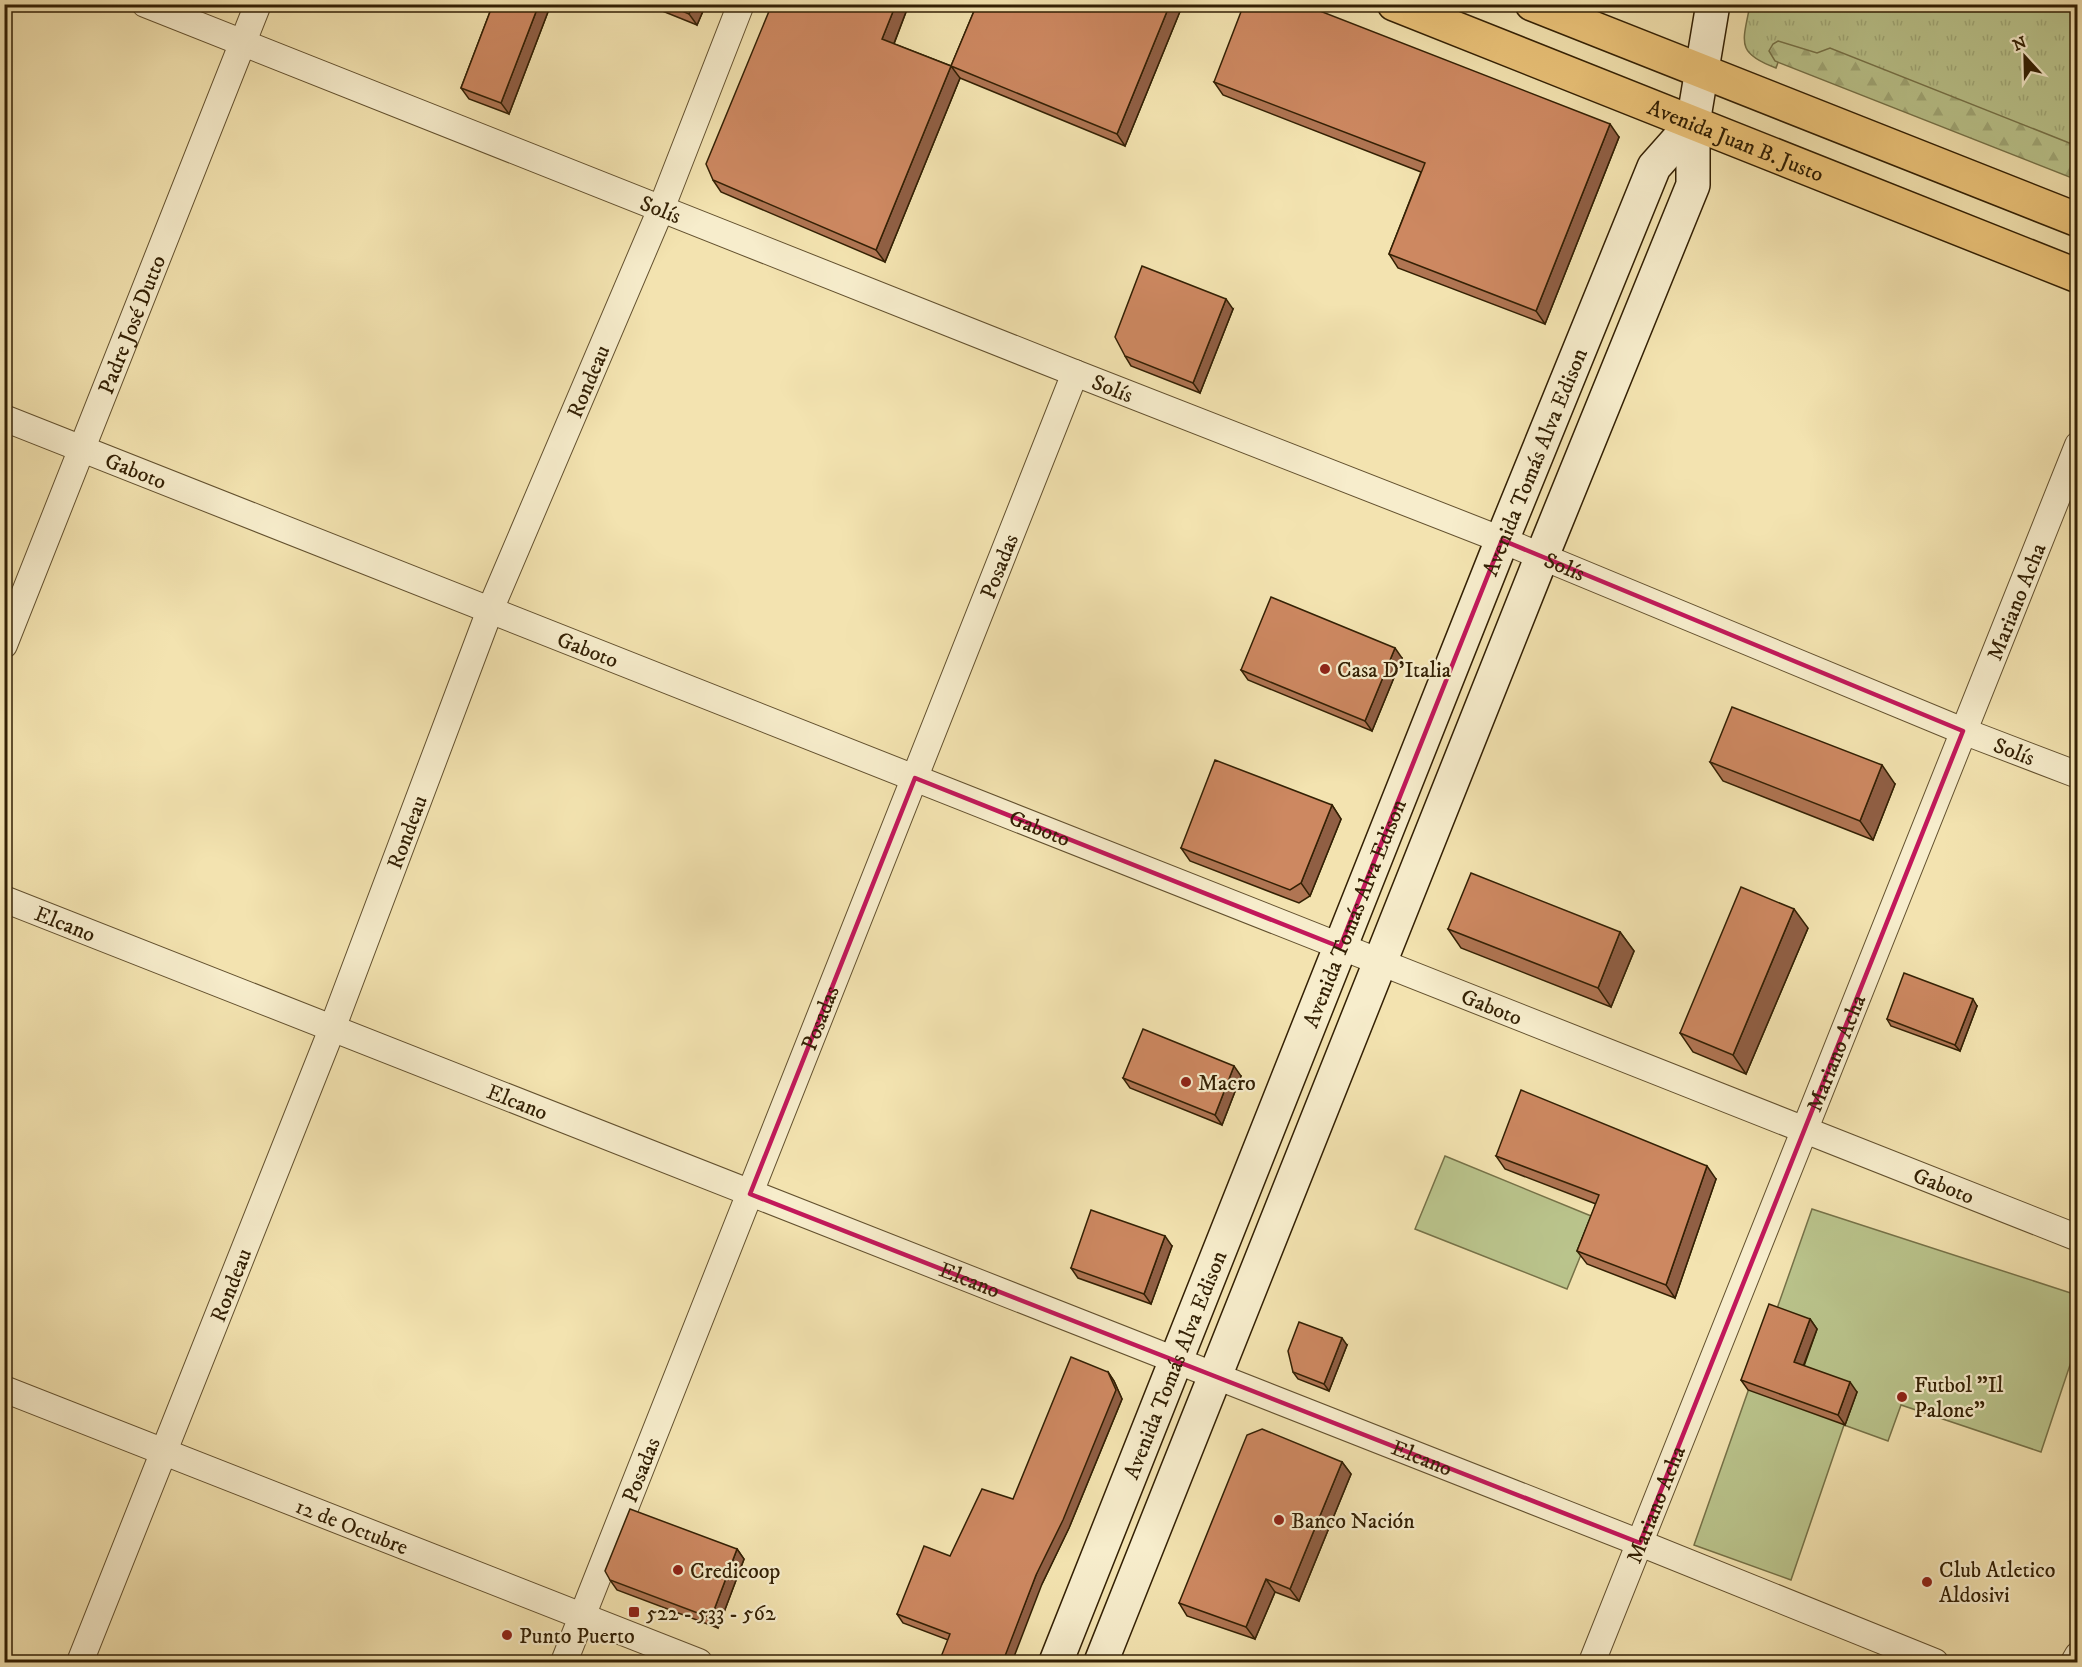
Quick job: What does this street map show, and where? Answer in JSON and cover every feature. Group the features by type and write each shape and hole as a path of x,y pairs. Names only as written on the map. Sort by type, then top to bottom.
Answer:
{"main road":[{"name":"Avenida Juan B. Justo","path":"1394,4 2078,276"},
{"path":"1532,4 2078,220"},
{"path":"1693,123 1713,4"},
{"name":"Avenida Tomás Alva Edison","path":"1056,1662 1502,540 1654,167 1693,123"},
{"name":"Avenida Tomás Alva Edison","path":"1101,1662 1542,556 1693,185 1693,123"}],"street":[{"name":"Solís","path":"145,4 1502,540 1964,731 2078,775"},
{"name":"Padre José Dutto","path":"4,645 258,4"},
{"name":"Rondeau","path":"80,1662 162,1451 332,1029 490,610 661,209 741,4"},
{"name":"Posadas","path":"564,1662 1075,373"},
{"name":"Gaboto","path":"4,418 2078,1238"},
{"name":"Mariano Acha","path":"1592,1662 2078,445"},
{"name":"Elcano","path":"4,900 1640,1543 1935,1662"},
{"name":"12 de Octubre","path":"4,1389 699,1662"},
{"path":"2074,1662 2078,1655"}],"highlighted area":[{"path":"1502,540 1963,731 1640,1543 750,1194 915,778 1340,947"}],"green space":[{"path":"1750,5 2077,5 2077,174 1780,57 1776,68 1763,63 1748,51 1745,45 1745,28"},
{"path":"1778,41 1817,53 1830,48 2077,146 2077,180 1775,61 1769,51"},
{"path":"1445,1156 1596,1218 1567,1289 1415,1229"},
{"name":"Futbol \"Il Palone\"","path":"1812,1209 2077,1295 2077,1344 2041,1452 1901,1405 1888,1441 1844,1425 1791,1580 1694,1545"}],"building":[{"path":"493,4 539,4 501,103 461,88"},
{"path":"666,4 693,4 689,14"},
{"path":"772,4 896,4 882,39 951,66 876,250 713,180 706,164"},
{"path":"977,4 1170,4 1117,134 951,66"},
{"path":"1244,4 1302,4 1610,124 1536,311 1389,254 1425,163 1214,82"},
{"path":"1142,266 1226,299 1193,383 1125,356 1115,337"},
{"name":"Casa D'Italia","path":"1271,597 1395,648 1365,721 1241,670"},
{"path":"1732,707 1882,765 1860,821 1710,762"},
{"path":"1215,760 1332,805 1301,883 1290,890 1181,848"},
{"path":"1471,873 1620,932 1598,988 1448,929"},
{"path":"1741,887 1794,909 1733,1055 1680,1033"},
{"path":"1904,973 1973,999 1955,1045 1887,1019"},
{"name":"Macro","path":"1143,1029 1234,1066 1215,1115 1123,1078"},
{"path":"1521,1090 1707,1166 1666,1285 1577,1251 1599,1195 1496,1156"},
{"path":"1091,1210 1165,1236 1144,1294 1071,1268"},
{"path":"1769,1304 1810,1319 1794,1362 1850,1382 1838,1415 1741,1380"},
{"path":"1299,1322 1342,1338 1324,1384 1293,1372 1288,1351"},
{"path":"1071,1357 1108,1372 1116,1390 1063,1520 1036,1575 1005,1656 1002,1662 939,1662 950,1634 897,1614 924,1546 950,1556 982,1489 1013,1499"},
{"name":"Banco Nación","path":"1262,1429 1342,1462 1290,1589 1266,1579 1246,1627 1179,1603 1247,1435"},
{"name":"Credicoop","path":"630,1509 737,1549 711,1618 610,1580 605,1571"}],"place":[{"name":"Casa D'Italia","path":"1325,669"},
{"name":"Macro","path":"1186,1082"},
{"name":"Futbol \"Il Palone\"","path":"1902,1397"},
{"name":"Banco Nación","path":"1279,1520"},
{"name":"Credicoop","path":"678,1570"},
{"name":"Club Atletico Aldosivi","path":"1927,1582"},
{"name":"522 - 533 - 562","path":"634,1612"},
{"name":"Punto Puerto","path":"507,1635"}]}
